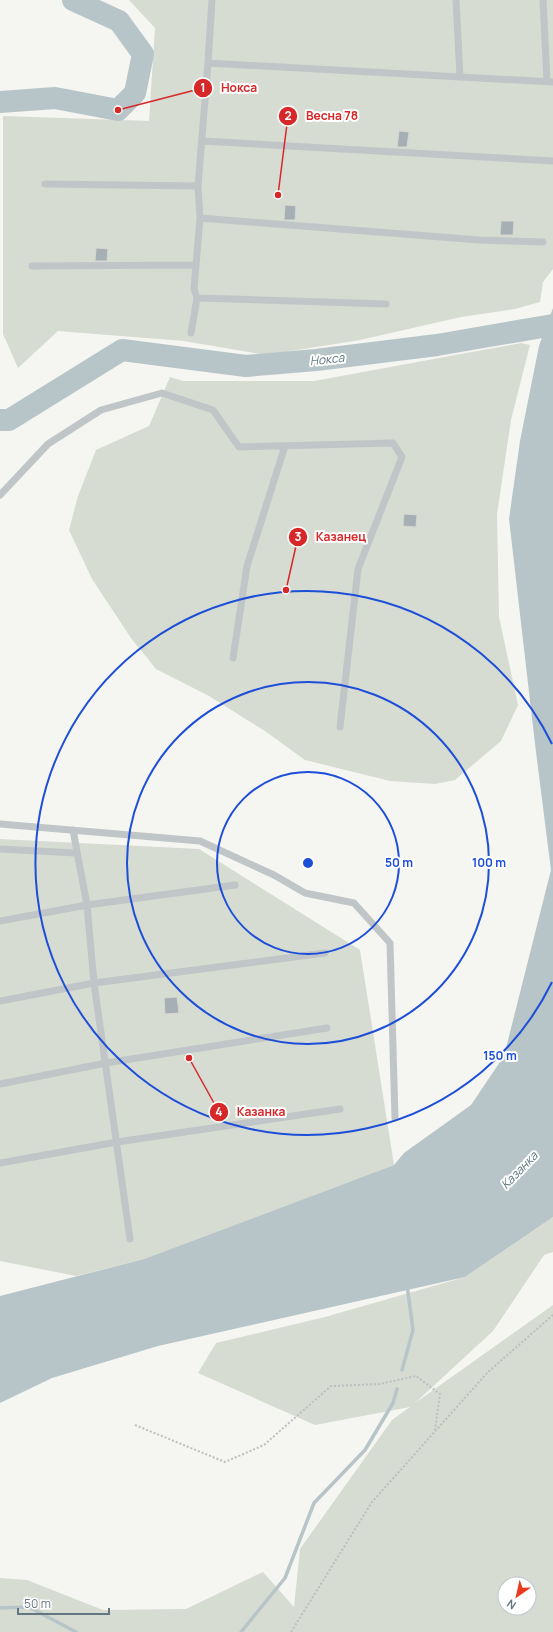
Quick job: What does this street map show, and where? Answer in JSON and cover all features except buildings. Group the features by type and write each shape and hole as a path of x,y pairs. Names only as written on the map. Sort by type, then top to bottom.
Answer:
{"lane":[{"path":"192,333 197,298 194,289 200,218 198,186 212,0"},
{"path":"456,0 460,77"},
{"path":"208,63 550,82 543,0"},
{"path":"202,141 553,161"},
{"path":"45,184 198,186"},
{"path":"200,218 479,240 543,242"},
{"path":"32,266 195,265"},
{"path":"197,298 386,304"},
{"path":"0,495 48,444 101,410 162,393 213,410 239,447 393,443 402,457 358,570 340,727"},
{"path":"233,658 247,566 286,446"},
{"path":"0,824 200,841 274,875 305,893 354,903 390,943 395,1118"},
{"path":"73,830 76,853 87,905 94,983 130,1239"},
{"path":"0,849 76,853"},
{"path":"0,921 87,905 235,885"},
{"path":"0,1001 94,983 325,953"},
{"path":"0,1084 106,1063 327,1028"},
{"path":"0,1163 117,1142 340,1109"}],"path":[{"path":"291,1632 372,1502 488,1372 553,1315"},
{"path":"135,1425 225,1462 264,1445 330,1386 379,1384 416,1376 440,1394 435,1431"}],"shaded area":[{"path":"129,0 553,0 553,269 543,282 540,302 515,309 461,317 360,340 266,355 184,341 58,331 18,368 3,334 3,116 149,121 155,28"},
{"path":"521,343 530,345 511,420 497,514 499,617 518,705 501,741 455,780 435,784 390,781 305,760 265,731 209,696 156,669 131,638 92,579 69,530 78,496 96,450 149,426 170,377 183,381 314,381"},
{"path":"0,839 199,849 360,950 394,1165 144,1259 76,1276 0,1261"},
{"path":"553,1217 553,1252 544,1255 493,1331 415,1403 553,1305 553,1632 0,1632 0,1578 27,1580 103,1610 186,1609 263,1572 294,1607 300,1549 392,1420 410,1407 315,1425 198,1373 216,1343 325,1317 465,1277"}],"water":[{"name":"Казанка","path":"553,308 553,1217 465,1277 158,1346 52,1378 0,1403 0,1296 144,1259 394,1165 404,1153 471,1105 504,1056 551,870 509,519 520,441 539,346"}],"waterway":[{"name":"Нокса","path":"0,102 55,98 118,110 135,93 143,54 119,21 73,0"},
{"name":"Нокса","path":"0,420 9,420 122,350 246,366 316,360 437,345 553,325"},
{"path":"402,1370 413,1330 407,1285"},
{"path":"241,1632 285,1578 314,1503 365,1450 393,1403 397,1389"},
{"path":"0,1608 29,1607 76,1632"}],"place":[{"name":"Нокса","path":"118,110"},
{"name":"Весна 78","path":"278,195"},
{"name":"Казанец","path":"286,590"},
{"name":"Казанка","path":"189,1058"}]}
